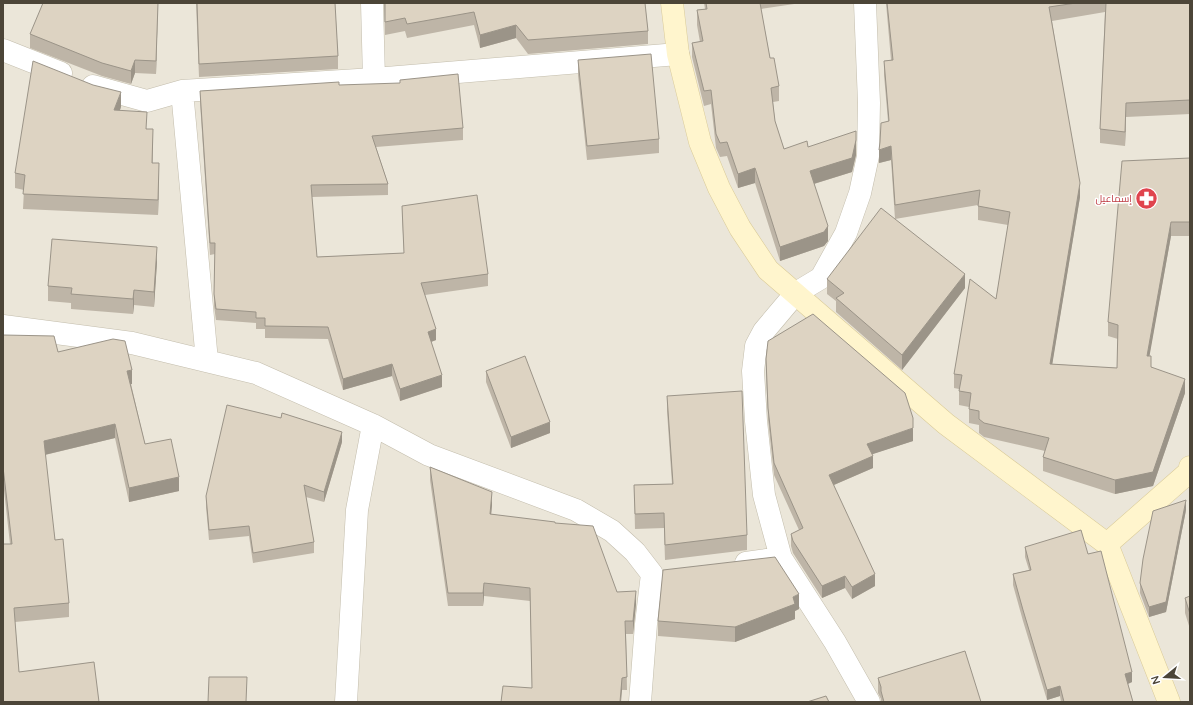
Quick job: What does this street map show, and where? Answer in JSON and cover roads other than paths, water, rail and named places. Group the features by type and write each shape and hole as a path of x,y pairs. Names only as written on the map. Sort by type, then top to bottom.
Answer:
{"street":[{"path":"372,3 374,79"},
{"path":"672,3 678,54 700,142 719,188 740,228 768,270 946,424 1106,544 1169,702"},
{"path":"865,3 869,103 868,156 860,193 846,233 821,278 796,293 764,331 756,346 753,371 756,421 764,495 781,558 835,642 869,702"},
{"path":"3,50 98,88 147,101 182,91 374,79 678,54"},
{"path":"182,91 207,361"},
{"path":"3,326 132,343 256,373 372,425 429,455 576,510 612,531 635,552 652,574 646,624 640,702"},
{"path":"346,702 357,510 372,425"},
{"path":"1106,544 1190,470"},
{"path":"728,565 781,558"},
{"path":"652,574 674,571"}],"place":[{"name":"إسماعيل","path":"1147,198"}]}
